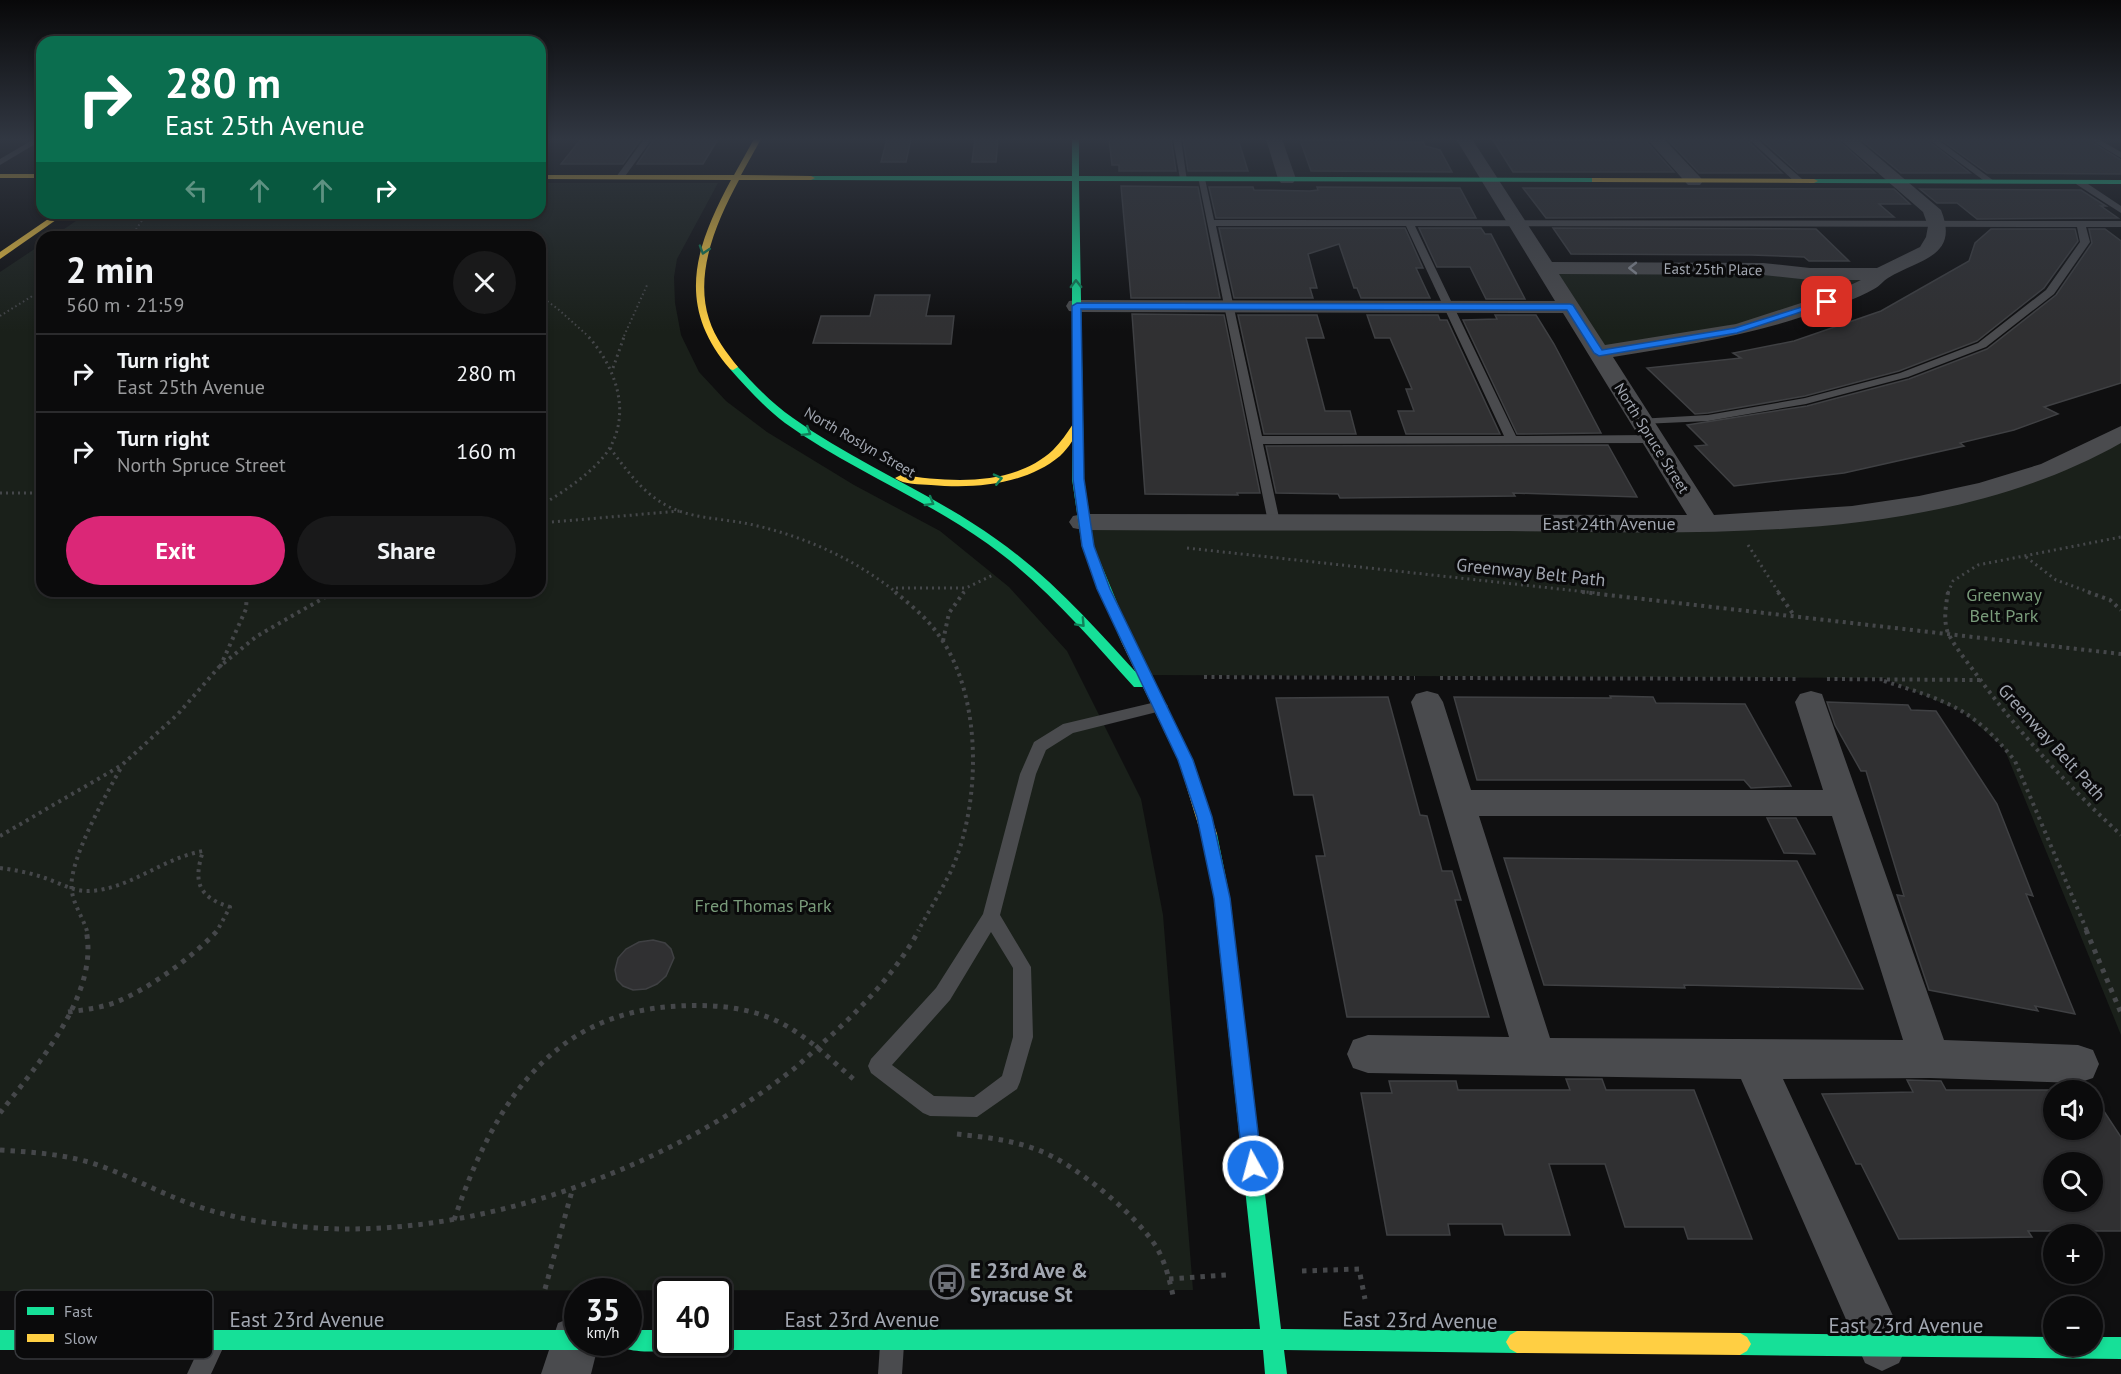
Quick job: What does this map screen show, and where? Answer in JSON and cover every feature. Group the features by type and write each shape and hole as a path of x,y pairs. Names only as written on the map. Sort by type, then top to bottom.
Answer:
{"street":[{"name":"North Roslyn Street","path":"725,203 707,241 699,270 700,305 707,325 729,365 760,397 791,422 958,519 993,542 1062,603 1160,706"},
{"path":"1075,203 1078,479 1083,522 1088,546 1104,589 1160,706 1198,795 1222,898 1276,1374"},
{"name":"North Spruce Street","path":"1505,203 1706,523"},
{"path":"1599,353 1687,340 1771,321 1845,295 1869,284 1880,274 1928,251 1936,237 1936,224 1932,210 1924,203"},
{"path":"0,256 53,219"},
{"name":"East 25th Place","path":"1546,268 1763,269 1810,274 1880,274"},
{"path":"1077,306 1570,307"},
{"path":"878,473 914,481 943,484 975,483 1003,478 1050,458 1064,445 1077,426"},
{"name":"East 24th Avenue","path":"1083,522 1706,523 1824,517 1924,504 1971,494 2050,468 2121,433"},
{"path":"1425,686 1535,1055"},
{"path":"1810,687 1843,803 1930,1059"},
{"path":"1458,802 1843,803"},
{"path":"1368,1054 1753,1060 1930,1059 2078,1064"},
{"path":"1753,1060 1882,1346"},
{"name":"East 23rd Avenue","path":"732,1340 1272,1339 2121,1348"},
{"name":"East 23rd Avenue","path":"215,1340 564,1352"}],"lane":[{"path":"1207,203 1274,522"},
{"path":"1211,223 2121,224"},
{"path":"1409,223 1512,440"},
{"path":"1257,440 1512,440 1647,430 1806,401 1904,375 1982,345 2050,292 2085,242 2081,224"},
{"path":"991,916 1022,967 1023,1037 1010,1082 977,1107 930,1106 878,1066 943,994 991,916 1028,774 1040,746 1068,728 1160,706"},
{"path":"890,1374 893,1339"},
{"path":"213,1344 215,1340"},
{"path":"199,1374 206,1359"}],"path":[{"path":"613,369 624,336 648,283"},
{"path":"0,316 36,294"},
{"path":"546,300 586,332 613,369 621,400 619,423 610,448 589,471 546,502"},
{"path":"610,448 639,485 663,503 681,512"},
{"path":"0,493 36,493"},
{"path":"0,1150 69,1157 103,1167 192,1204 268,1222 368,1229 453,1220 512,1208 572,1190 629,1167 696,1134 757,1096 818,1050 891,973 922,928 941,894 959,851 969,813 974,780 974,749 965,693 943,641 895,588 847,558 801,538 746,523 681,512 615,514 546,522"},
{"path":"2121,537 1978,565 1953,581 1945,606 1948,632 2121,654"},
{"path":"1746,541 1793,615"},
{"name":"Greenway Belt Path","path":"1178,547 1948,632 2010,720 2041,756 2121,835"},
{"path":"2025,556 2056,580 2110,600 2121,610"},
{"path":"895,588 966,588 1001,572"},
{"path":"943,641 949,613 966,588"},
{"path":"219,667 246,609 247,597"},
{"path":"0,836 122,765 178,714 219,667 257,636 323,597"},
{"path":"1204,676 1425,686 1810,687 1881,680 1980,680"},
{"path":"1881,680 1950,702 1966,711 1995,735 2015,761 2121,1013"},
{"path":"0,1113 35,1067 78,993 87,967 89,945 85,924 71,890 76,867 91,828 122,765"},
{"path":"0,867 50,880 71,890 91,891 138,876 175,856 203,851 198,868 198,884 204,895 215,903 230,907 217,932 138,990 117,1002 94,1009 68,1012"},
{"path":"453,1220 478,1156 515,1091 540,1064 594,1027 625,1014 656,1006 715,1004 771,1019 794,1032 866,1088"},
{"path":"947,1134 989,1139 1048,1154 1077,1173 1135,1223 1155,1245 1169,1279"},
{"path":"545,1289 572,1190"}],"green space":[{"name":"Fred Thomas Park","path":"546,203 707,203 677,259 674,277 675,303 681,335 699,372 726,401 767,432 854,485 940,531 1009,587 1067,651 1141,799 1163,915 1193,1290 732,1290 732,1278 654,1278 654,1290 642,1290 642,1278 564,1278 564,1291 0,1291 0,272 36,248 36,597 546,597 546,231 61,231 79,219 546,219"},
{"path":"1546,268 1880,274 1809,309 1599,353"},
{"name":"Greenway Belt Park","path":"2121,431 2121,1035 2004,748 1963,712 1884,678 1145,675 1083,522 1829,517 1994,486"}],"building":[{"path":"1123,203 1201,203 1220,298 1131,298"},
{"path":"1213,203 1468,203 1476,218 1216,218"},
{"path":"1535,203 1910,204 1879,204 1894,217 1546,218"},
{"path":"1957,203 2102,203 2106,206 2101,206 2118,218 1977,219"},
{"path":"1219,228 1405,228 1423,268 1416,268 1430,298 1361,298 1357,288 1354,288 1339,244 1308,254 1317,288 1310,288 1313,298 1234,298"},
{"path":"1419,228 1481,228 1485,234 1491,234 1525,299 1486,299 1470,267 1437,267"},
{"path":"1553,228 1816,229 1849,261 1809,261 1804,257 1751,255 1571,254"},
{"path":"1991,229 2075,229 2078,241 2044,288 1977,341 1899,371 1805,396 1708,413 1695,414 1647,368 1741,358 1733,353 1794,341 1881,311 1969,261 1975,243"},
{"path":"2089,229 2105,229 2121,241 2121,383 2044,407 2058,414 2014,430 1960,443 1964,446 1844,473 1734,486 1695,446 1707,445 1687,425 1807,406 1909,379 1987,349 2056,295 2092,243"},
{"path":"875,295 930,295 926,316 954,316 951,344 813,343 821,316 870,316"},
{"path":"1132,314 1224,315 1260,493 1237,493 1238,495 1145,494"},
{"path":"1238,315 1317,315 1324,338 1306,338 1325,411 1350,411 1356,434 1264,434"},
{"path":"1367,315 1438,315 1440,320 1447,320 1500,434 1406,434 1398,411 1414,411 1406,389 1412,389 1390,338 1375,338"},
{"path":"1495,315 1536,315 1601,433 1517,434 1463,320 1497,319"},
{"path":"1608,445 1637,497 1513,493 1515,496 1340,498 1338,494 1276,493 1266,446"},
{"path":"1610,696 1653,697 1656,703 1745,704 1791,786 1751,788 1744,780 1477,780 1454,697 1611,698"},
{"path":"1388,697 1420,815 1427,816 1442,871 1452,871 1461,900 1455,900 1489,1017 1347,1017 1316,856 1325,856 1313,795 1294,795 1276,698"},
{"path":"1827,702 1908,705 1911,710 1936,711 1997,804 2033,896 2026,894 2075,1014 2035,1006 2038,1011 1929,990 1897,895 1904,896 1866,771 1861,771 1835,725"},
{"path":"1767,818 1796,818 1815,854 1784,853"},
{"path":"1504,858 1797,861 1863,989 1544,985"},
{"path":"653,940 665,943 671,949 674,958 666,976 657,984 646,989 633,990 623,986 617,980 615,970 618,958 626,949 639,942"},
{"path":"1566,1079 1602,1079 1606,1090 1694,1090 1752,1239 1688,1239 1684,1227 1625,1227 1605,1164 1549,1164 1570,1235 1505,1235 1502,1224 1448,1224 1450,1235 1387,1235 1361,1093 1392,1093 1389,1081 1456,1081 1458,1090 1570,1090"},
{"path":"1907,1080 1941,1081 1946,1090 2043,1090 2043,1140 2103,1140 2103,1110 2121,1137 2121,1231 2103,1231 2103,1224 2043,1224 2043,1231 2028,1231 2032,1237 1899,1239 1861,1164 1856,1164 1822,1094 1913,1092"}],"traffic: fast":[{"path":"1076,203 1078,479 1088,547 1127,641"},
{"path":"733,367 758,395 820,442 961,521 1013,557 1069,609 1139,684"},
{"path":"1209,834 1222,898 1276,1374"},
{"path":"732,1340 1272,1339 1517,1342"},
{"path":"0,1340 15,1340"},
{"path":"213,1340 564,1340"},
{"path":"642,1340 654,1340"},
{"path":"1740,1344 2121,1348"}],"traffic: slow":[{"path":"724,203 708,239 702,266 700,292 704,319 716,345 733,367"},
{"path":"36,231 53,219"},
{"path":"0,256 36,231"},
{"path":"901,478 960,483 1000,479 1019,474 1054,455 1077,426"},
{"path":"1127,641 1186,762 1209,834"},
{"path":"1517,1342 1740,1344"}],"place":[{"name":"E 23rd Ave & Syracuse St","path":"947,1282"}],"route":[{"path":"1253,1166 1222,898 1210,839 1198,795 1185,760 1104,589 1088,546 1083,522 1078,479 1077,306 1570,307 1599,353 1737,330 1827,302"}]}
